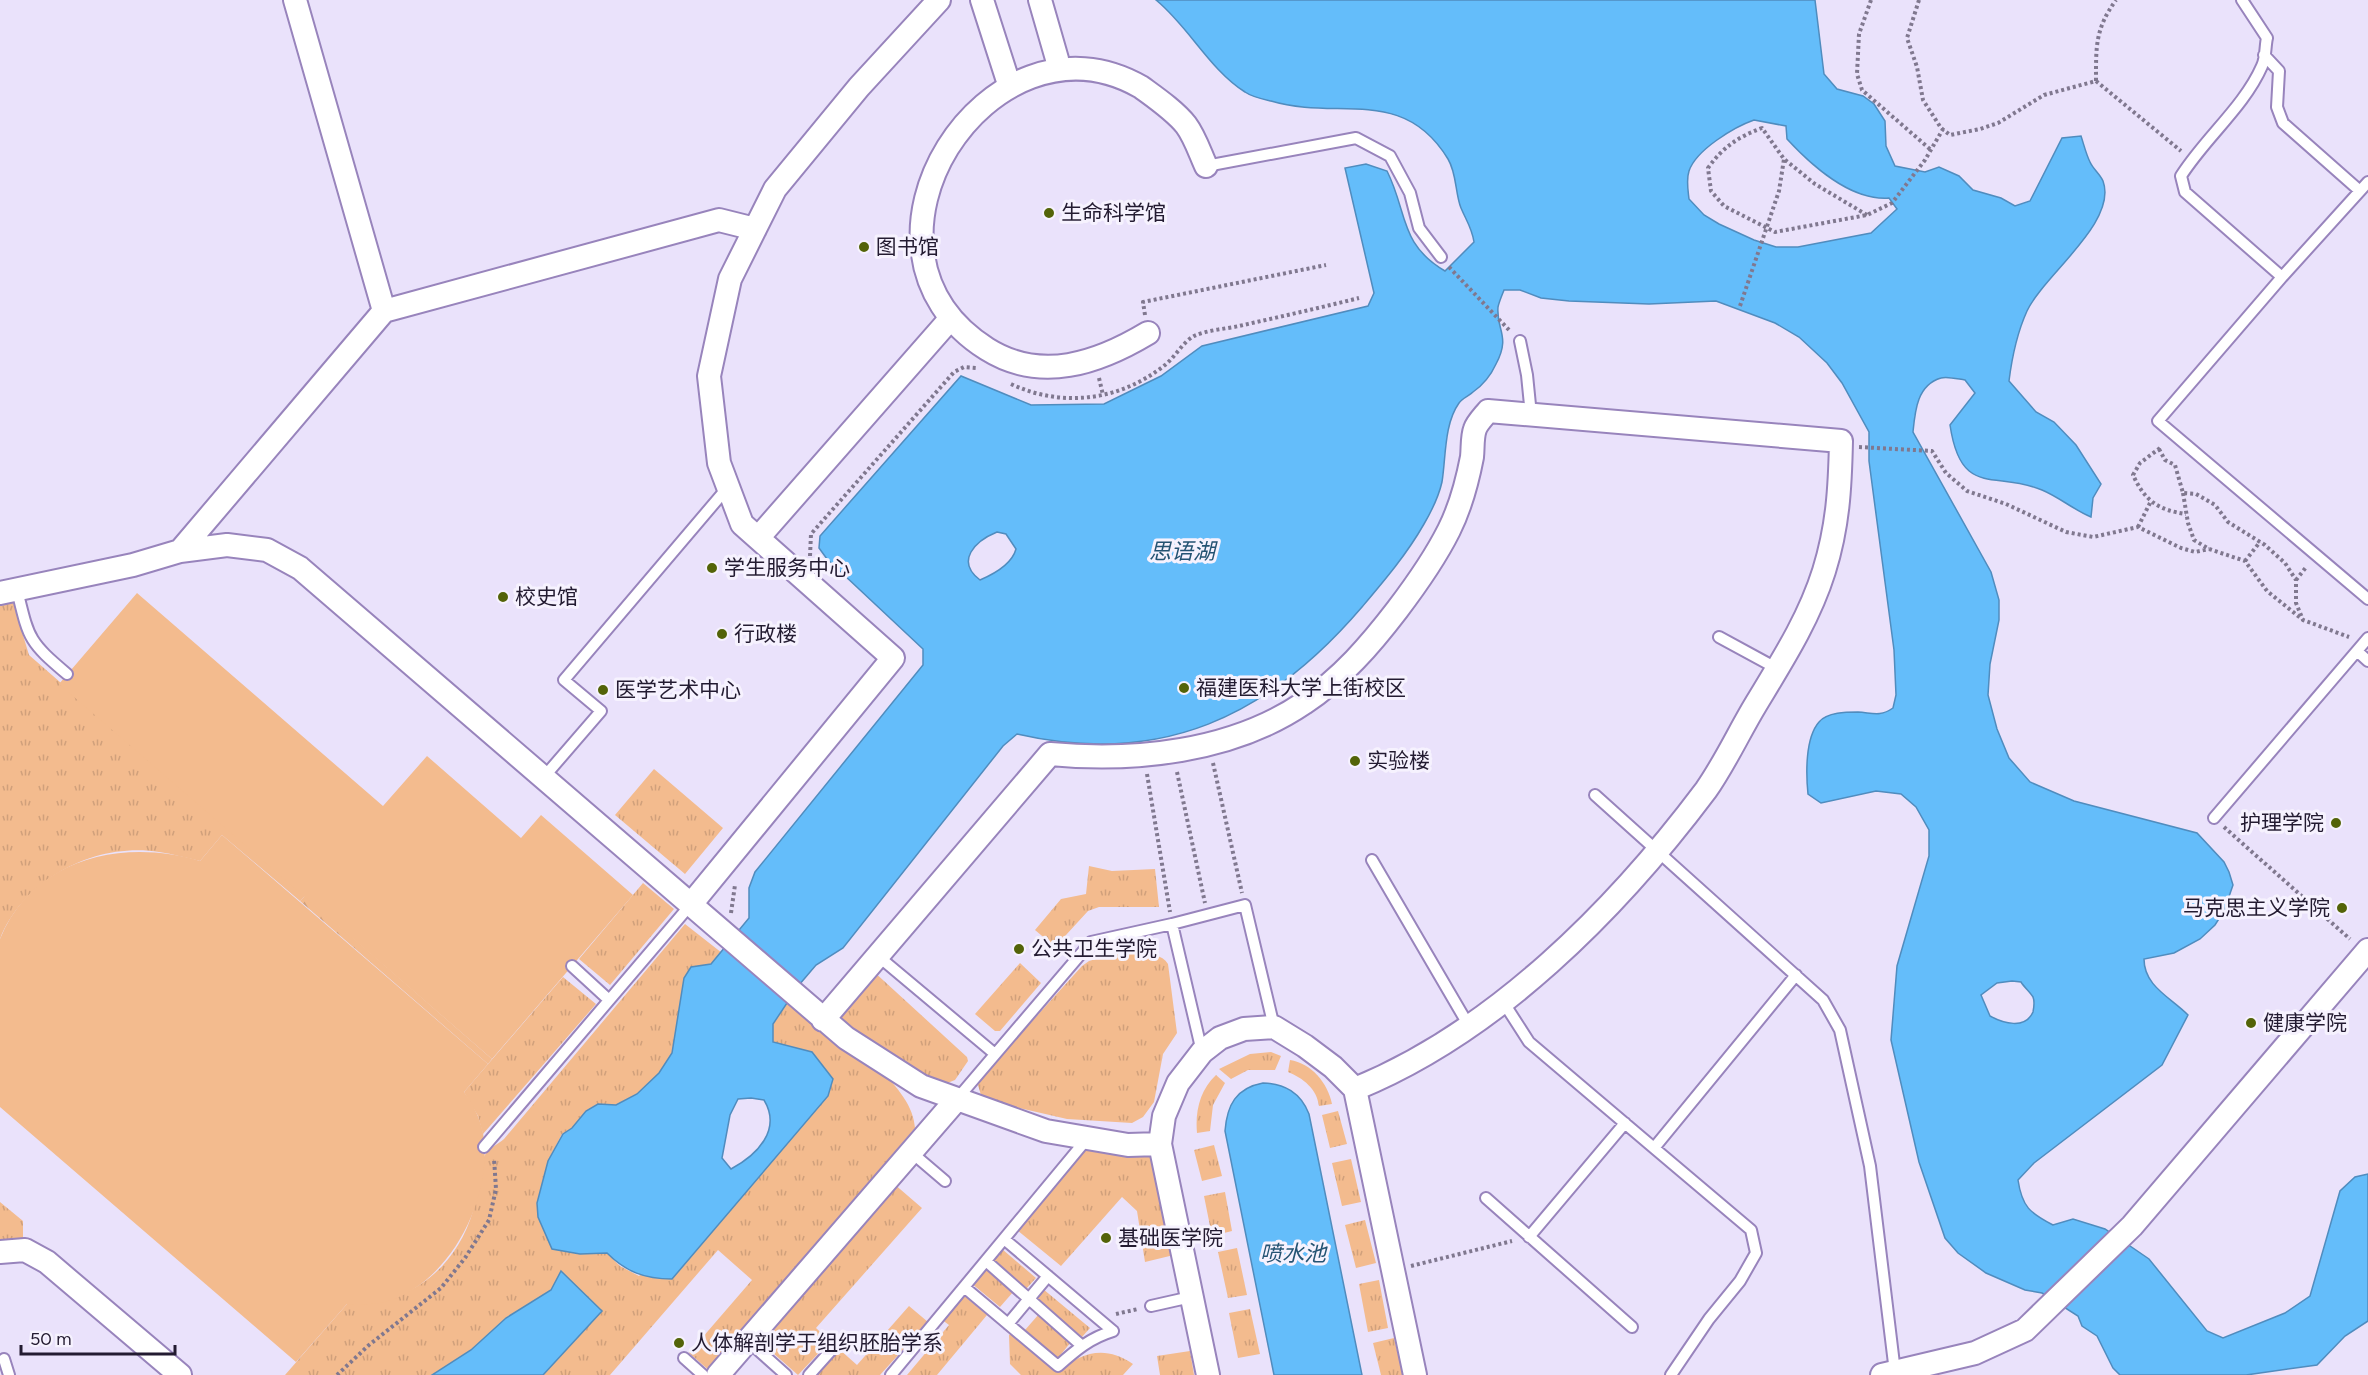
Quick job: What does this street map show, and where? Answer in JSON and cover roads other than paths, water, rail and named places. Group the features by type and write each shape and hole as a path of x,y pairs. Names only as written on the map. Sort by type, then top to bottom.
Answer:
{"street":[{"path":"295,0 384,311"},
{"path":"692,903 893,658 742,524 719,463 709,376 729,279 775,189 859,87 939,0"},
{"path":"982,0 1007,78"},
{"path":"1040,0 1057,59"},
{"path":"1148,333 1116,353 1075,366 1046,367 991,352 951,318 936,297 926,260 922,216 929,172 942,143 959,119 984,93 1007,78 1045,60 1072,58 1096,62 1132,80 1186,125 1206,166"},
{"path":"180,551 384,311 719,220 755,229"},
{"path":"758,538 951,318"},
{"path":"823,1020 1050,754 1084,757 1173,753 1209,743 1255,728 1304,704 1346,669 1381,631 1419,582 1448,533 1461,505 1475,429 1488,411 1841,441 1839,507 1823,572 1793,643 1707,788 1658,849 1578,935 1502,1000 1443,1045 1391,1074 1355,1089"},
{"path":"9,592 134,565 180,551 227,545 267,550 300,568 692,903 846,1038 921,1086 1046,1131 1086,1140 1128,1145 1160,1144"},
{"path":"1889,1373 1975,1353 2025,1330 2048,1310 2133,1226 2367,951"},
{"path":"1208,1375 1160,1144 1164,1116 1178,1083 1202,1052 1220,1038 1244,1029 1274,1028 1305,1046 1355,1089 1415,1375"},
{"path":"718,1375 957,1099"},
{"path":"0,1252 25,1250 46,1262 180,1375"}],"lane":[{"path":"2242,0 2266,38 2263,64 2247,92 2181,176 2185,192 2282,277"},
{"path":"2264,55 2279,71 2277,107 2283,123 2364,186 2158,421 2368,599"},
{"path":"1206,166 1356,138 1389,156 1410,194 1419,228 1441,257"},
{"path":"1520,341 1527,375 1531,415"},
{"path":"544,777 601,711 564,680 728,487"},
{"path":"9,592 36,648 67,674"},
{"path":"1719,638 1778,669"},
{"path":"2363,645 2368,661"},
{"path":"2214,818 2363,645"},
{"path":"1595,795 1658,849 1823,1000 1840,1030 1870,1166 1889,1373"},
{"path":"1372,860 1469,1026"},
{"path":"484,1147 692,903"},
{"path":"957,1099 1091,942 1245,905 1274,1028"},
{"path":"1172,924 1202,1052"},
{"path":"878,956 995,1054"},
{"path":"572,966 609,1000"},
{"path":"1654,1148 1796,975"},
{"path":"1502,1000 1529,1042 1751,1230 1756,1252 1740,1281 1709,1319 1671,1375"},
{"path":"1529,1236 1624,1123"},
{"path":"891,1375 1086,1140"},
{"path":"911,1152 945,1181"},
{"path":"1486,1198 1632,1327"},
{"path":"964,1287 1058,1366 1081,1345 1113,1331 1004,1239"},
{"path":"986,1261 1081,1345"},
{"path":"1008,1324 1048,1276"},
{"path":"1151,1306 1191,1297"},
{"path":"748,1341 786,1375"},
{"path":"809,1375 835,1346"},
{"path":"684,1358 703,1375"},
{"path":"4,1359 9,1375"}],"water":[{"name":"思语湖","path":"1156,0 1815,0 1824,74 1837,89 1863,96 1874,104 1885,121 1886,146 1895,166 1925,172 1939,167 1959,176 1973,190 2001,198 2015,206 2030,201 2062,138 2081,136 2090,162 2103,181 2105,197 2100,214 2090,231 2048,281 2027,311 2015,345 2009,381 2036,412 2054,422 2076,445 2101,484 2093,498 2091,517 2042,490 1982,478 1962,464 1955,448 1950,425 1975,393 1965,380 1943,377 1927,386 1919,400 1913,432 1991,572 1999,600 1999,620 1990,664 1988,695 1997,729 2009,758 2030,782 2074,801 2197,833 2224,862 2233,885 2224,911 2215,925 2200,939 2174,953 2144,959 2148,977 2153,984 2188,1015 2162,1065 2034,1163 2018,1180 2020,1189 2028,1208 2045,1221 2053,1225 2073,1219 2105,1229 2149,1259 2207,1331 2223,1338 2285,1313 2310,1296 2340,1191 2355,1177 2368,1174 2368,1321 2345,1336 2317,1365 2246,1375 2120,1375 2113,1368 2097,1336 2082,1326 2078,1316 2042,1293 2025,1290 1986,1273 1958,1253 1945,1238 1919,1162 1891,1040 1897,966 1929,856 1929,830 1916,807 1901,794 1876,791 1821,803 1808,794 1809,747 1814,729 1819,722 1837,713 1884,713 1893,708 1896,695 1894,650 1869,461 1869,432 1842,383 1827,363 1799,337 1775,323 1716,301 1649,304 1569,301 1541,298 1520,290 1504,290 1499,303 1498,315 1503,340 1494,368 1480,386 1460,401 1454,411 1446,441 1442,482 1427,519 1387,577 1326,645 1289,678 1250,704 1208,724 1165,737 1118,744 1069,743 1017,734 1003,746 843,948 816,965 799,985 773,1024 773,1042 812,1052 833,1079 828,1096 672,1279 653,1278 636,1273 621,1265 607,1253 580,1254 552,1249 538,1217 537,1203 548,1161 563,1134 572,1128 586,1111 598,1104 616,1105 637,1094 659,1073 672,1053 684,978 691,967 711,964 749,918 749,888 755,872 923,665 923,649 827,559 819,548 820,536 961,376 1031,405 1104,404 1161,376 1202,346 1368,306 1374,293 1345,168 1366,164 1387,171 1412,239 1430,261 1445,271 1474,242 1459,202 1451,165 1430,136 1411,122 1390,113 1296,106 1251,95 1232,83 1221,72","holes":["1754,120 1786,126 1787,139 1820,170 1846,188 1860,194 1889,198 1897,209 1871,233 1798,247 1776,247 1719,224 1704,215 1689,199 1687,181 1689,171 1707,147","997,532 1006,534 1016,549 1007,564 980,580 969,566 969,559 975,546","2021,982 2034,999 2033,1012 2029,1018 2013,1023 1990,1016 1981,995 1997,983","738,1099 764,1100 770,1121 768,1131 758,1149 731,1169 722,1158 730,1115"]},
{"name":"喷水池","path":"1263,1083 1285,1087 1291,1091 1301,1100 1309,1114 1362,1375 1274,1375 1225,1131 1228,1113 1235,1099 1246,1089"},
{"path":"561,1271 602,1311 543,1375 432,1375 471,1350 506,1318 551,1290"}],"place":[{"name":"生命科学馆","path":"1049,213"},
{"name":"图书馆","path":"864,247"},
{"name":"学生服务中心","path":"712,568"},
{"name":"校史馆","path":"503,597"},
{"name":"行政楼","path":"722,634"},
{"name":"福建医科大学上街校区","path":"1184,688"},
{"name":"医学艺术中心","path":"603,690"},
{"name":"实验楼","path":"1355,761"},
{"name":"护理学院","path":"2336,823"},
{"name":"马克思主义学院","path":"2342,908"},
{"name":"公共卫生学院","path":"1019,949"},
{"name":"健康学院","path":"2251,1023"},
{"name":"基础医学院","path":"1106,1238"},
{"name":"人体解剖学于组织胚胎学系","path":"679,1343"}]}
